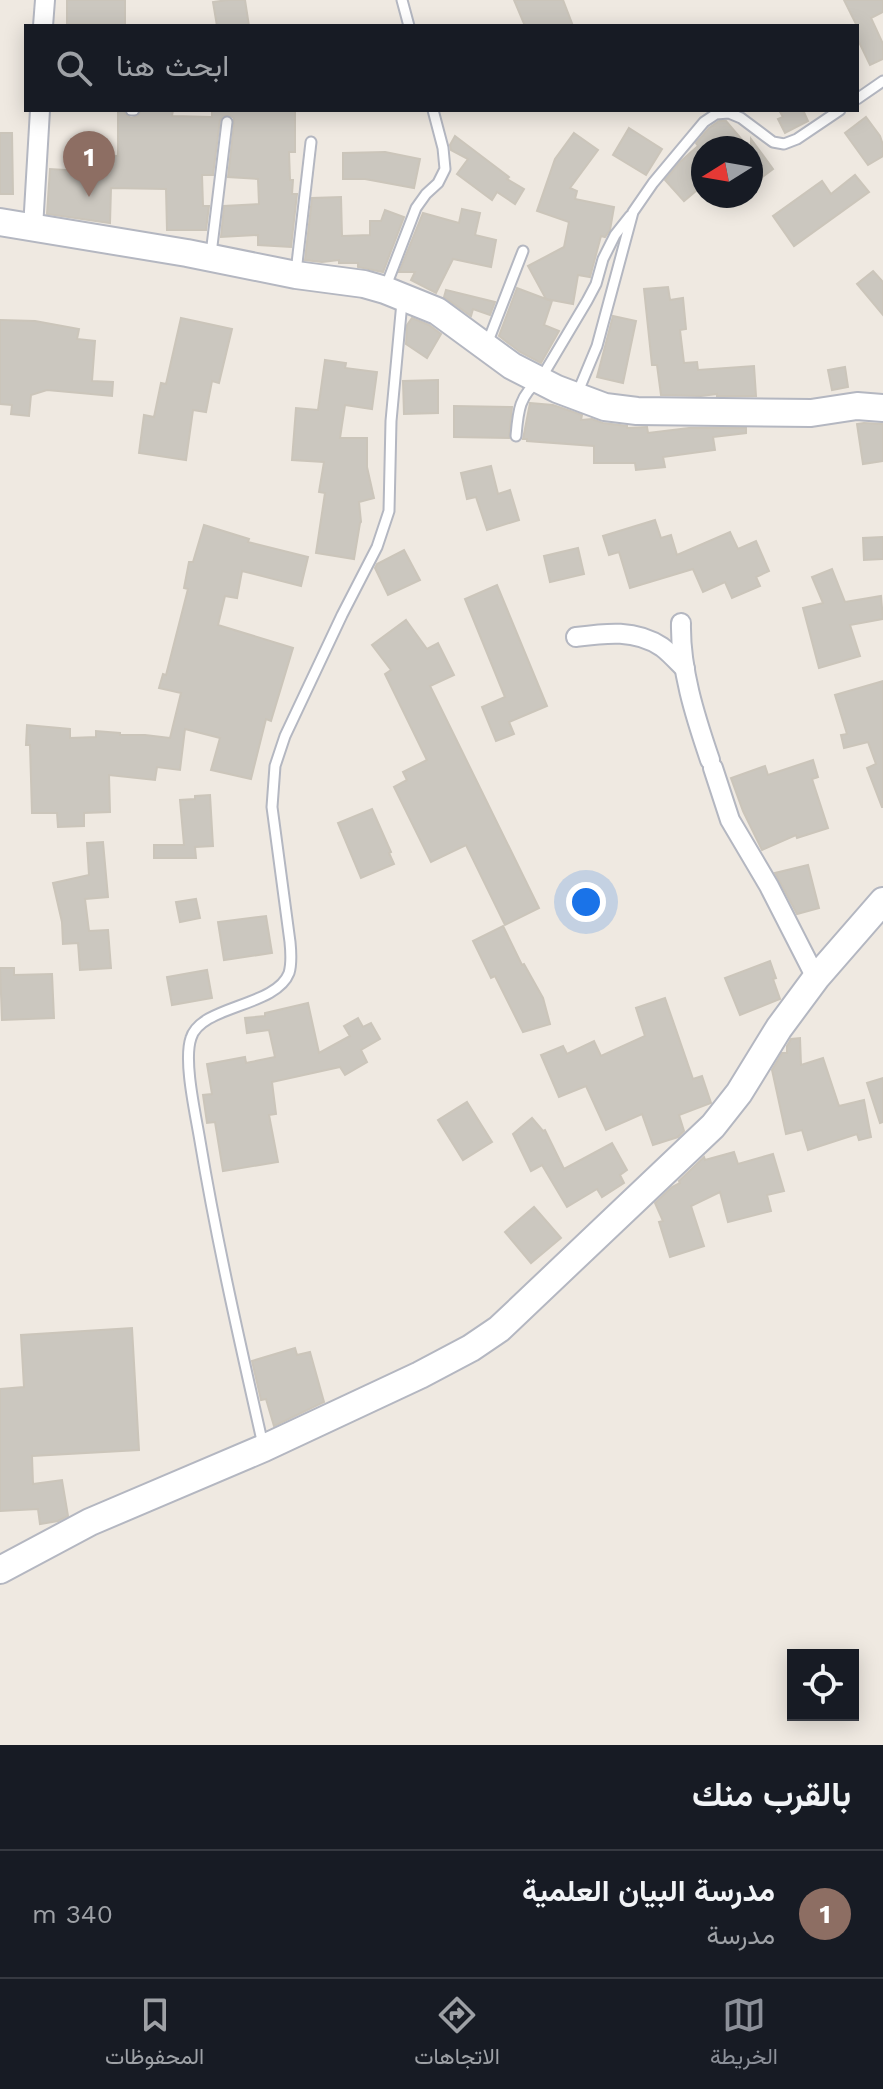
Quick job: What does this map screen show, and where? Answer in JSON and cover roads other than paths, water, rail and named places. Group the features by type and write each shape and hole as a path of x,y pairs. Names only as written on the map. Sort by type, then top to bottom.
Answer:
{"street":[{"path":"43,24 45,0"},
{"path":"33,228 40,112"},
{"path":"0,222 296,275 364,284 394,293 437,311 512,366 576,397 605,407 637,411 811,413 857,406 883,408"},
{"path":"681,623 681,649 698,724 730,820 769,886 816,978"},
{"path":"576,637 621,632 641,637 662,647 685,669"},
{"path":"0,1570 90,1522 264,1448 420,1375 499,1329 713,1126 739,1093 779,1028 816,978 883,901"}],"lane":[{"path":"402,0 408,24"},
{"path":"859,98 883,81"},
{"path":"264,1448 216,1235 191,1085 190,1039 197,1027 208,1018 260,997 288,975 290,942 272,807 275,766 285,736 377,547 389,511 394,293 416,208 438,183 445,169 434,112"},
{"path":"516,436 523,397 528,388 540,380 587,301 615,235 704,122 716,114 729,113 741,118 773,142 784,144 797,139 837,112"},
{"path":"211,258 227,122"},
{"path":"296,275 311,142"},
{"path":"576,397 597,346 633,212"},
{"path":"486,348 523,251"}],"place":[{"name":"مدرسة البيان العلمية","path":"89,197"}]}
